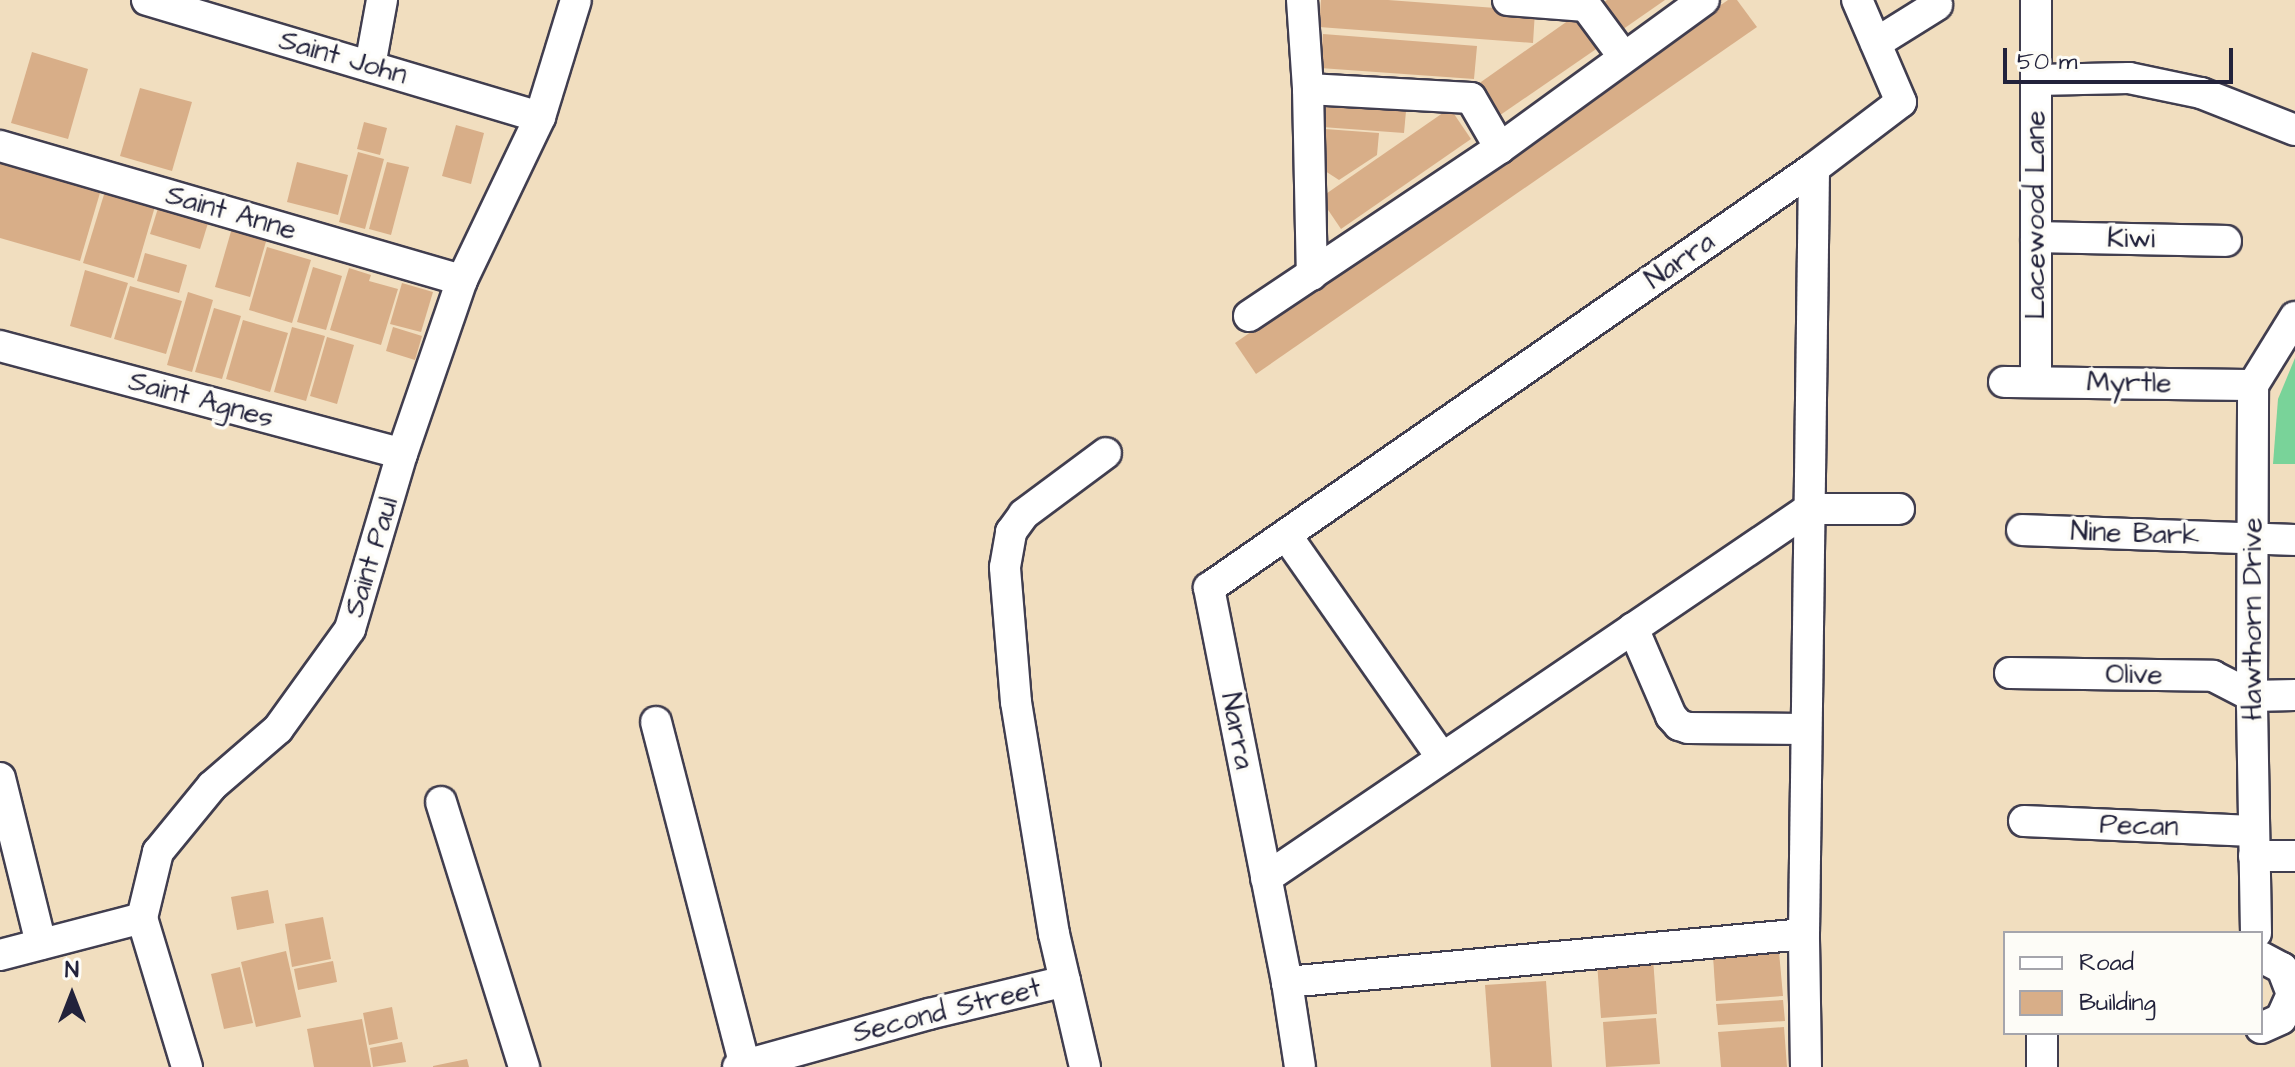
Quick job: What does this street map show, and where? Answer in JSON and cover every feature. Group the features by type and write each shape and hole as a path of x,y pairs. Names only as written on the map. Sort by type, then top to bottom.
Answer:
{"street":[{"name":"Saint John","path":"147,0 184,5 540,117"},
{"path":"370,66 382,0"},
{"name":"Saint Paul","path":"142,918 158,852 212,786 278,729 350,629 402,454 462,280 540,117 576,0"},
{"path":"1302,0 1308,89 1312,275"},
{"path":"1508,0 1586,6 1623,56"},
{"path":"1249,316 1500,148 1704,0"},
{"path":"1857,0 1876,43 1937,5"},
{"name":"Lacewood Lane","path":"2036,0 2036,382"},
{"name":"Narra","path":"1300,1067 1287,982 1209,588 1814,168 1901,102 1876,43"},
{"path":"2036,80 2129,78 2201,93 2295,130"},
{"path":"1308,89 1471,98 1500,148"},
{"name":"Saint Anne","path":"0,146 462,280"},
{"path":"1806,1067 1804,934 1814,168"},
{"name":"Kiwi","path":"2036,237 2226,241"},
{"path":"2253,385 2295,317"},
{"name":"Saint Agnes","path":"0,346 402,454"},
{"name":"Myrtle","path":"2004,382 2253,385"},
{"name":"Hawthorn Drive","path":"2253,385 2252,696 2256,931"},
{"path":"1085,1067 1065,981 1016,702 1005,567 1011,532 1024,514 1106,453"},
{"path":"1266,878 1809,509 1899,509"},
{"name":"Nine Bark","path":"2022,530 2295,540"},
{"path":"1286,535 1442,758"},
{"path":"1633,628 1671,716 1683,727 1806,729"},
{"name":"Olive","path":"2010,673 2213,676 2252,696"},
{"path":"2252,696 2295,695"},
{"path":"656,722 742,1066"},
{"path":"0,778 41,944"},
{"path":"441,802 524,1067"},
{"name":"Pecan","path":"2024,821 2254,843 2295,856"},
{"path":"0,955 142,918 187,1067"},
{"path":"1287,982 1804,934"},
{"path":"2263,958 2282,968 2292,994 2281,1019 2263,1027"},
{"name":"Second Street","path":"742,1066 828,1055 1065,981"},
{"path":"2042,1035 2042,1067"}],"green space":[{"path":"2295,358 2295,464 2273,464 2278,399"}],"building":[{"path":"1321,0 1388,0 1535,11 1533,43 1319,27"},
{"path":"1607,0 1665,0 1619,32 1600,5"},
{"path":"1728,0 1737,0 1757,27 1256,374 1235,343"},
{"path":"1579,13 1602,45 1493,120 1471,89"},
{"path":"1323,34 1477,46 1474,79 1320,68"},
{"path":"32,52 88,69 68,139 11,123"},
{"path":"140,88 192,102 172,171 120,156"},
{"path":"1325,94 1407,100 1404,133 1322,127"},
{"path":"1450,108 1471,139 1341,229 1320,198"},
{"path":"364,122 387,128 380,155 357,149"},
{"path":"456,125 484,133 471,184 442,176"},
{"path":"1325,129 1379,133 1377,155 1339,180 1322,169"},
{"path":"358,152 384,159 365,229 339,222"},
{"path":"0,159 102,186 80,261 0,238"},
{"path":"297,162 348,175 338,215 287,202"},
{"path":"387,162 409,167 391,235 369,229"},
{"path":"106,188 156,203 134,278 83,263"},
{"path":"159,205 209,220 200,249 150,234"},
{"path":"232,228 267,238 250,297 215,287"},
{"path":"267,247 311,260 292,323 249,310"},
{"path":"145,253 187,265 179,293 137,281"},
{"path":"313,267 342,276 326,330 297,322"},
{"path":"349,268 371,275 369,281 398,289 381,345 330,330"},
{"path":"85,270 128,283 111,338 70,326"},
{"path":"402,283 433,292 421,332 390,324"},
{"path":"130,286 182,301 166,354 114,339"},
{"path":"188,292 213,300 192,372 167,365"},
{"path":"214,308 241,316 222,379 195,372"},
{"path":"243,320 288,333 270,392 226,379"},
{"path":"292,327 325,336 306,401 274,392"},
{"path":"393,327 422,336 415,360 386,351"},
{"path":"327,337 354,345 337,404 310,396"},
{"path":"268,890 274,923 237,930 231,897"},
{"path":"323,917 331,959 292,967 285,924"},
{"path":"286,951 301,1017 256,1027 241,962"},
{"path":"1779,952 1783,996 1716,1001 1713,956"},
{"path":"1653,958 1657,1014 1601,1018 1597,962"},
{"path":"333,961 337,982 298,990 294,969"},
{"path":"240,967 253,1023 224,1029 211,974"},
{"path":"1546,981 1552,1067 1491,1067 1485,985"},
{"path":"1783,1000 1785,1021 1718,1025 1716,1004"},
{"path":"392,1007 398,1039 369,1045 363,1013"},
{"path":"1656,1018 1660,1064 1606,1067 1603,1022"},
{"path":"362,1019 371,1067 314,1067 307,1029"},
{"path":"1784,1027 1787,1067 1721,1067 1718,1032"},
{"path":"402,1042 406,1062 373,1067 370,1048"},
{"path":"467,1059 469,1067 433,1067 433,1066"}]}
